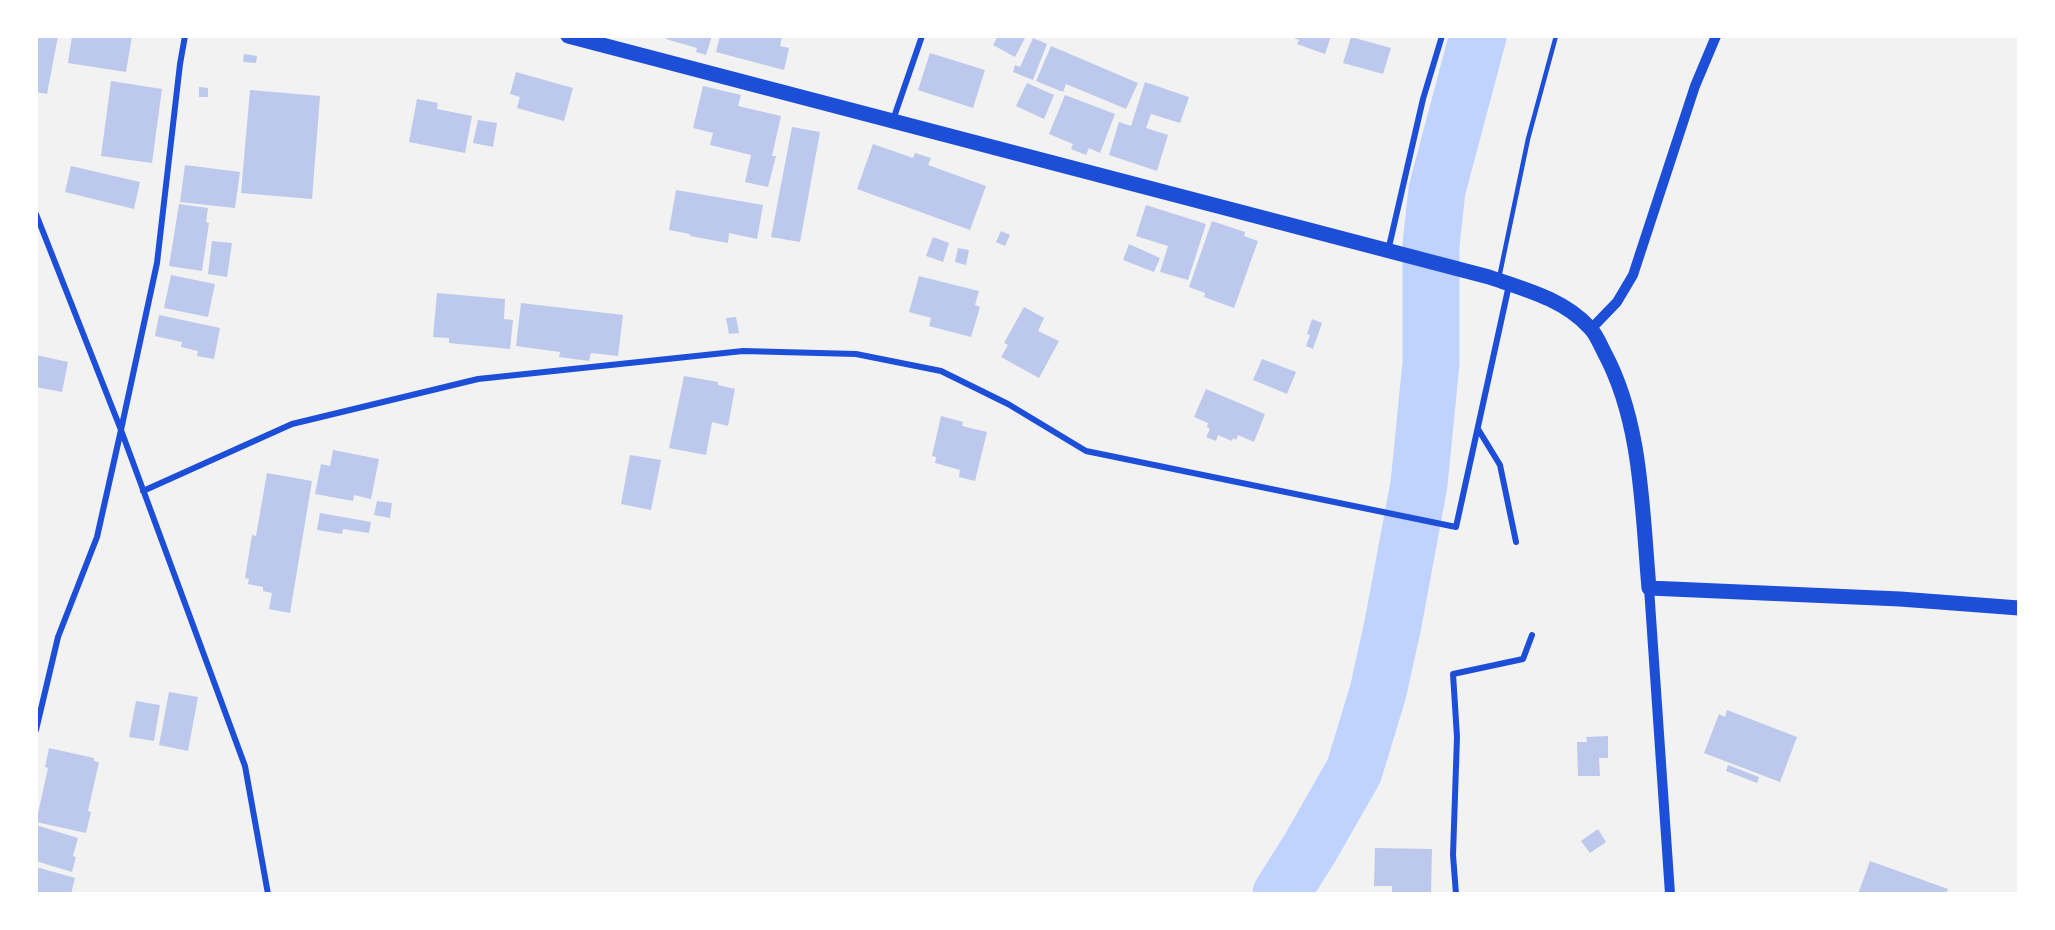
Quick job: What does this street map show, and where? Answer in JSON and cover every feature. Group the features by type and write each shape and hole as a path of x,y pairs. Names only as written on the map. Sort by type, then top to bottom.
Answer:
{"main road":[{"path":"568,36 1504,282 1563,306 1591,329 1612,367 1626,407 1641,492 1649,588 2019,608"}],"street":[{"path":"36,730 58,638 98,537 157,263 185,36"},
{"path":"892,122 922,36"},
{"path":"1388,252 1423,99 1442,36"},
{"path":"1591,329 1617,302 1633,275 1695,86 1716,36"},
{"path":"36,214 121,430 245,766 268,894"},
{"path":"142,491 292,424 478,379 744,351 856,354 941,371 1008,404 1086,451 1456,527 1478,428 1504,282"},
{"path":"1478,428 1500,465 1516,542"},
{"path":"1649,588 1670,894"},
{"path":"1456,894 1453,855 1457,738 1453,674 1523,659 1532,635"}],"lane":[{"path":"1504,282 1528,140 1556,36"}],"building":[{"path":"36,36 58,36 47,94 36,92"},
{"path":"72,36 132,36 126,72 68,63"},
{"path":"667,36 712,36 706,55 696,52 697,48 666,39"},
{"path":"720,36 782,36 780,46 789,48 784,70 716,52"},
{"path":"998,36 1026,36 1015,57 993,45"},
{"path":"1289,36 1331,36 1325,54 1297,44 1299,40"},
{"path":"1351,37 1391,48 1383,74 1343,63"},
{"path":"1033,38 1047,44 1033,80 1013,72 1015,65 1020,67"},
{"path":"1051,46 1138,83 1126,109 1066,84 1063,92 1036,81"},
{"path":"930,53 985,70 973,108 918,90"},
{"path":"244,54 257,56 256,63 243,62"},
{"path":"516,72 573,88 564,121 517,108 520,97 510,94"},
{"path":"111,81 162,89 152,163 101,156"},
{"path":"1145,82 1189,97 1180,123 1151,114 1146,128 1168,135 1157,171 1109,155 1119,122 1131,126"},
{"path":"1027,83 1054,95 1044,119 1016,106"},
{"path":"703,86 741,95 738,106 781,116 772,156 776,156 768,187 745,182 751,155 710,145 713,133 693,128"},
{"path":"199,87 208,88 208,97 199,97"},
{"path":"250,90 320,96 312,199 241,193"},
{"path":"1065,95 1115,114 1100,153 1089,148 1086,155 1071,149 1073,144 1049,134"},
{"path":"417,99 438,103 437,109 472,116 465,153 409,142"},
{"path":"478,120 497,123 493,147 473,143"},
{"path":"792,127 820,132 800,242 771,237"},
{"path":"873,144 913,158 915,153 931,158 928,165 986,186 970,230 857,189"},
{"path":"185,165 240,172 235,208 180,202"},
{"path":"71,166 140,182 134,209 65,192"},
{"path":"676,190 763,205 757,239 729,233 728,243 669,230"},
{"path":"179,204 208,208 206,222 209,223 202,271 169,266"},
{"path":"1146,205 1206,224 1188,280 1160,272 1168,246 1136,236"},
{"path":"1212,221 1245,232 1244,236 1258,241 1234,308 1204,297 1205,293 1189,287"},
{"path":"1001,231 1010,235 1005,246 996,242"},
{"path":"933,237 949,243 943,262 926,256"},
{"path":"212,241 232,243 227,277 208,274"},
{"path":"1129,244 1160,258 1154,272 1123,260"},
{"path":"958,248 969,250 966,265 955,262"},
{"path":"171,275 215,284 208,317 164,308"},
{"path":"919,276 979,291 975,305 980,307 971,337 929,326 931,318 909,312"},
{"path":"437,293 505,299 504,319 513,320 510,349 449,343 449,338 433,337"},
{"path":"521,303 623,315 618,356 591,353 589,361 559,357 560,352 516,346"},
{"path":"1024,307 1044,318 1038,331 1059,341 1039,378 1001,357 1008,345 1004,343"},
{"path":"159,315 220,328 214,359 197,356 198,351 181,347 182,342 155,336"},
{"path":"736,317 739,333 729,334 726,318"},
{"path":"1312,319 1322,323 1313,349 1306,346"},
{"path":"36,355 68,362 62,392 36,387"},
{"path":"1262,359 1296,372 1287,394 1253,380"},
{"path":"684,376 718,382 718,385 735,389 728,426 712,422 706,455 669,448"},
{"path":"1206,389 1265,414 1254,442 1238,435 1236,440 1233,438 1232,441 1218,435 1216,441 1206,437 1210,429 1207,427 1208,423 1194,417"},
{"path":"941,416 963,422 962,426 987,432 975,481 959,477 960,470 935,463 936,457 932,456"},
{"path":"333,450 379,459 371,499 354,495 353,501 315,494 321,464 330,466"},
{"path":"630,455 661,460 651,510 621,504"},
{"path":"267,473 312,481 290,613 269,609 272,593 263,591 263,587 248,584 249,579 245,578 252,535 256,536"},
{"path":"377,501 392,503 390,518 374,515"},
{"path":"320,513 371,522 369,533 343,529 342,534 317,530"},
{"path":"169,692 198,697 188,751 159,745"},
{"path":"136,701 160,705 154,741 129,737"},
{"path":"1727,710 1797,737 1780,782 1704,753 1719,714 1725,717"},
{"path":"1608,736 1608,758 1599,758 1600,776 1578,776 1577,742 1587,742 1586,737"},
{"path":"49,748 94,758 94,761 99,762 88,811 91,812 86,833 36,822 48,768 45,767"},
{"path":"1728,765 1759,777 1757,783 1726,771"},
{"path":"36,825 78,838 72,872 36,861"},
{"path":"1598,829 1606,842 1590,853 1581,841"},
{"path":"1375,848 1432,849 1431,893 1392,892 1392,886 1374,886"},
{"path":"1870,861 1948,889 1946,894 1858,894"},
{"path":"36,867 75,878 71,894 36,894"}],"waterway":[{"path":"1281,894 1354,771 1378,692 1419,484 1431,363 1431,245 1437,190 1478,36"}]}
